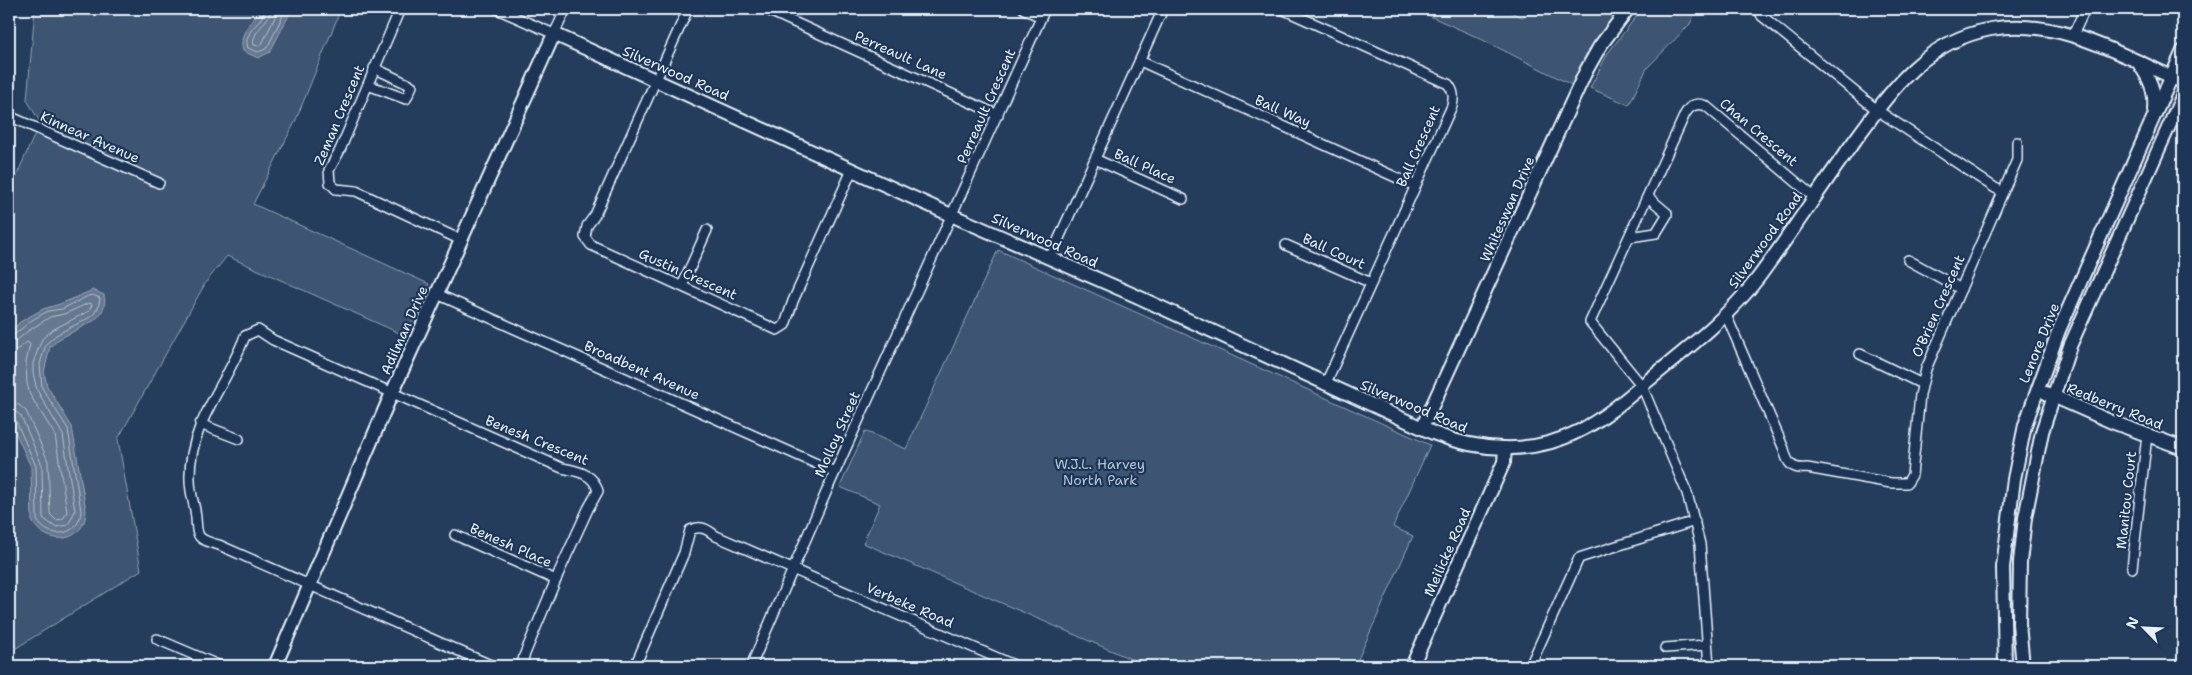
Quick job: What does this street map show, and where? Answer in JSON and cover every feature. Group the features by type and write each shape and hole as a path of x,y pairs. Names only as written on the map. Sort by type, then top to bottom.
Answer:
{"street":[{"name":"Zeman Crescent","path":"400,9 340,150 329,170 330,183 341,191 356,191 461,240"},
{"path":"497,9 554,34"},
{"name":"Adilman Drive","path":"274,666 392,393 566,9"},
{"path":"656,80 688,9"},
{"name":"Perreault Lane","path":"765,9 998,115"},
{"path":"1024,9 1043,13"},
{"path":"1050,258 1163,9"},
{"name":"Ball Crescent","path":"1282,9 1448,84 1452,88 1452,106 1325,385"},
{"name":"Whiteswan Drive","path":"1422,428 1583,78 1600,46 1628,9"},
{"path":"1758,9 1762,16 1877,110 2003,192"},
{"path":"2073,35 2084,9"},
{"name":"Perreault Crescent","path":"951,215 1043,13"},
{"name":"Silverwood Road","path":"554,34 1422,428 1457,443 1505,448 1545,443 1579,432 1614,409 1726,315 1757,279 1814,197 1900,80 1920,62 1955,40 1991,29 2024,27 2049,30 2073,35 2178,79"},
{"name":"Lenore Drive","path":"2005,666 2003,567 2014,479 2025,425 2059,330 2154,117 2178,79 2183,51"},
{"name":"Ball Way","path":"1140,61 1415,186"},
{"path":"2137,62 2151,80 2155,99 2154,117"},
{"path":"368,85 406,99 412,86 374,68"},
{"name":"Gustin Crescent","path":"656,80 595,215 587,226 585,237 591,245 599,250 778,330 785,325 793,301 852,170"},
{"path":"2023,666 2019,624 2020,562 2024,518 2042,432 2070,346 2183,95"},
{"name":"Chan Crescent","path":"1642,386 1590,322 1685,114 1690,107 1699,104 1710,108 1713,113 1814,197"},
{"name":"Kinnear Avenue","path":"9,116 159,183"},
{"name":"O'Brien Crescent","path":"1726,315 1791,466 1798,469 1807,468 1891,483 1907,483 1912,475 1912,460 1922,384 1936,342 2017,160 2017,142"},
{"name":"Ball Place","path":"1095,159 1183,199"},
{"path":"1630,237 1656,233 1667,215 1648,197"},
{"name":"Molloy Street","path":"751,666 835,472 951,215"},
{"path":"682,286 707,230"},
{"name":"Ball Court","path":"1286,245 1370,283"},
{"path":"1908,260 1961,289"},
{"name":"Broadbent Avenue","path":"437,294 835,472"},
{"name":"Benesh Crescent","path":"309,585 219,545 203,541 196,532 196,514 190,480 193,448 200,424 239,352 245,336 258,330 273,340 562,468 588,475 596,483 598,491 588,508 556,580 524,656 522,666"},
{"path":"1860,354 1922,384"},
{"path":"1642,386 1687,494 1695,521 1700,544 1709,666"},
{"name":"Redberry Road","path":"2037,388 2053,397 2183,448"},
{"path":"200,424 239,440"},
{"name":"Manitou Court","path":"2132,568 2147,435"},
{"name":"Meilicke Road","path":"1415,665 1504,462 1505,448"},
{"path":"1530,666 1579,558 1695,521"},
{"name":"Verbeke Road","path":"635,666 684,553 690,530 696,527 705,528 716,536 1016,666"},
{"name":"Benesh Place","path":"455,535 556,580"},
{"path":"309,585 493,666"},
{"path":"157,639 220,666"},
{"path":"1664,648 1707,645"}],"green space":[{"path":"35,9 341,9 295,122 253,204 429,284 406,336 227,256 206,282 118,439 141,570 13,650 9,658 9,193 40,122 27,100"},
{"path":"1414,9 1504,9 1522,17 1540,9 1619,9 1587,52 1572,85 1479,38"},
{"path":"1642,9 1697,9 1690,24 1647,68 1629,105 1590,88 1608,53"},
{"name":"W.J.L. Harvey North Park","path":"998,250 1430,445 1393,527 1413,536 1355,666 1147,666 863,543 880,504 840,487 865,431 906,449"}],"water":[{"path":"262,9 292,9 270,52 258,58 243,51 242,39 246,28"},
{"path":"93,290 104,295 105,302 102,311 95,320 59,339 50,347 44,372 47,386 72,427 86,510 80,529 73,535 65,538 56,538 39,530 32,521 31,467 9,418 9,334 20,322 43,309"}]}
